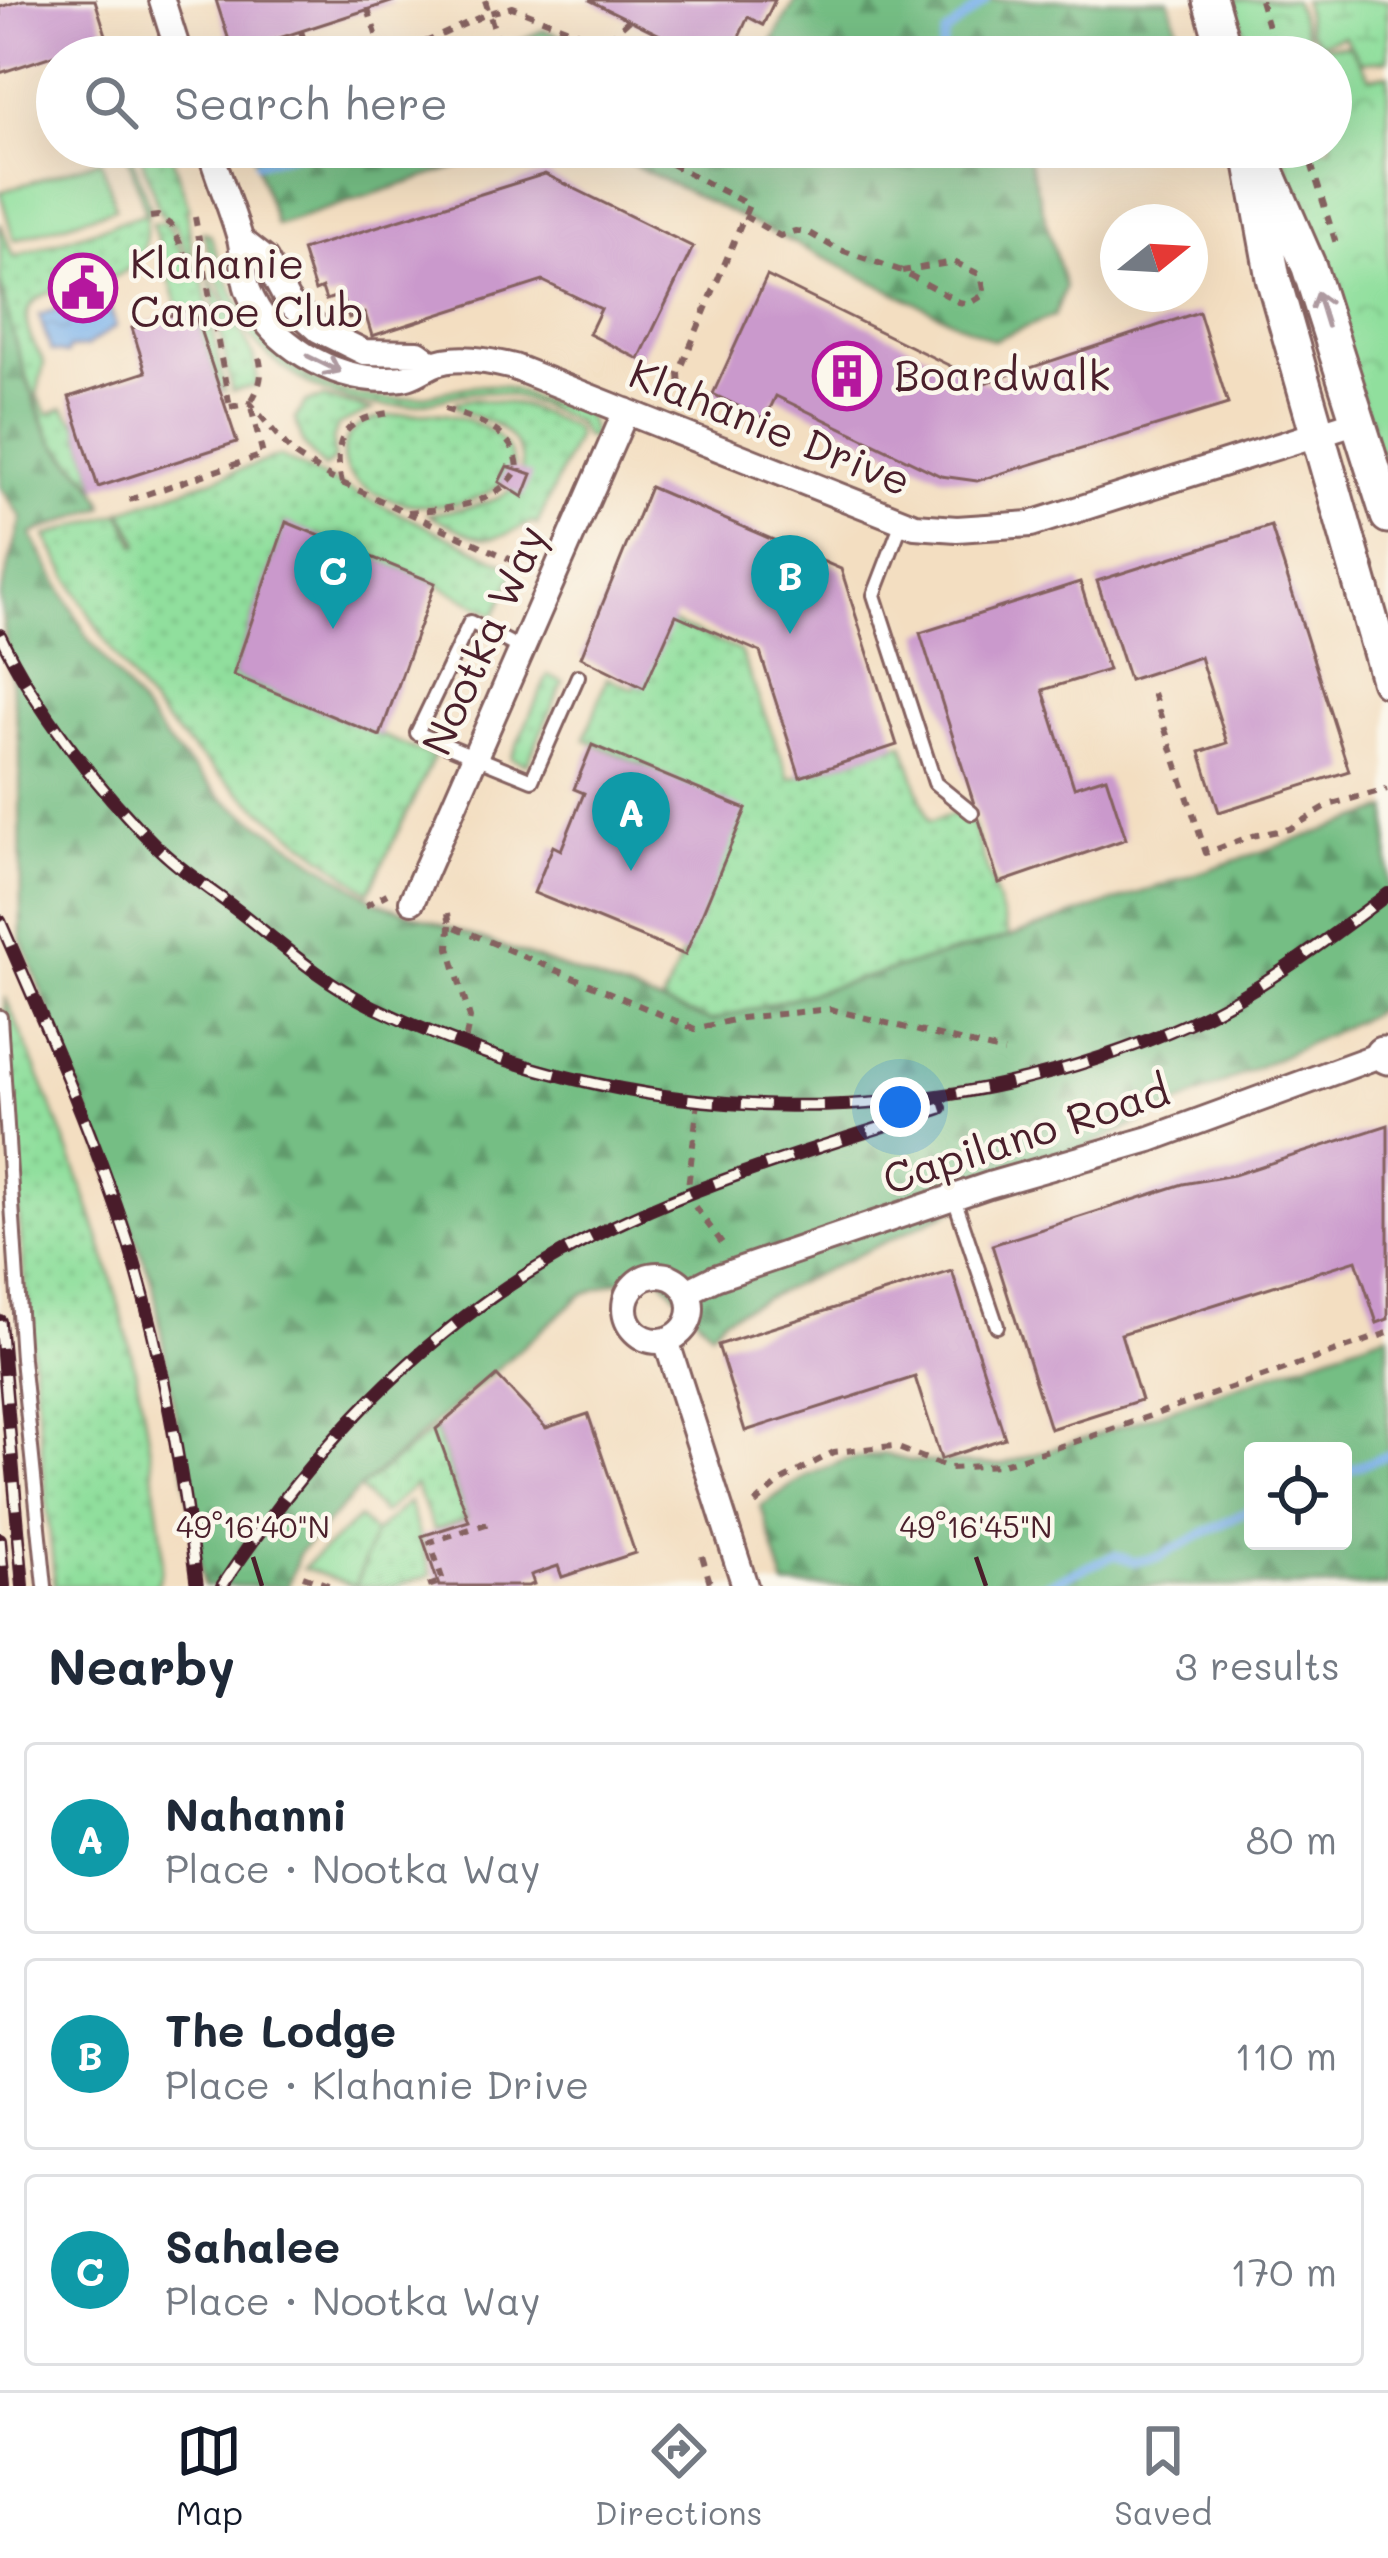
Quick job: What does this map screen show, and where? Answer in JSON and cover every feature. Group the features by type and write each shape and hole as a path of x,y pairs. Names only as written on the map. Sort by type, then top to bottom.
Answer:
{"main road":[{"path":"1210,0 1220,36"},
{"path":"1256,168 1273,278 1388,680"},
{"path":"1263,168 1309,267 1388,516"}],"street":[{"path":"162,0 173,36"},
{"name":"Klahanie Drive","path":"216,168 242,241 242,271 249,294 268,324 305,354 348,375 373,379 419,376 433,364 469,360 514,367 915,526 957,529 1031,524 1358,421"},
{"name":"Nootka Way","path":"400,898 474,760 626,411"},
{"name":"Capilano Road","path":"687,1292 954,1197 1150,1139 1386,1054"},
{"path":"658,1274 675,1279 687,1292 691,1308 686,1325 666,1340 645,1338 633,1330 625,1309 628,1292 641,1279 658,1274"},
{"path":"666,1340 745,1586"}],"lane":[{"path":"902,521 874,595 935,784 972,813"},
{"path":"522,650 470,622 417,733 532,780 578,676"},
{"path":"0,1017 22,1359 45,1586"},
{"path":"954,1197 997,1327"}],"path":[{"path":"485,0 499,36"},
{"path":"1260,0 1271,36"},
{"path":"439,36 512,7 580,36"},
{"path":"368,9 374,36"},
{"path":"611,36 629,20"},
{"path":"301,31 303,36"},
{"path":"679,168 749,205 679,374 680,390"},
{"path":"150,218 158,216 171,225 187,258 203,259"},
{"path":"744,216 780,236 795,230 809,233 835,248 902,271 959,302 969,304 985,294 981,275 954,262 902,271"},
{"path":"195,217 228,408 250,403 260,388 262,366 249,341"},
{"path":"250,403 293,454 404,513 521,564"},
{"path":"129,500 262,455 250,403"},
{"path":"404,513 483,500 507,487 518,469 509,442 490,426 442,409"},
{"path":"342,483 339,442 350,425 369,415 395,412"},
{"path":"1153,693 1206,853 1288,829 1332,804 1387,789"},
{"path":"365,906 400,898"},
{"path":"448,913 449,948 470,1018 464,1046"},
{"path":"450,925 695,1029 741,1018 830,1009 1004,1052"},
{"path":"698,1102 687,1196 741,1270"},
{"path":"755,1504 784,1479 834,1452 893,1446 950,1468 1000,1465 1388,1333"},
{"path":"428,1586 443,1581 430,1542 494,1522"},
{"path":"702,1556 711,1586"},
{"path":"303,1576 331,1586"}],"green space":[{"path":"796,0 1169,0 1180,36 775,36"},
{"path":"1234,0 1294,0 1307,36 1245,36"},
{"path":"1303,0 1388,0 1388,60 1361,62 1352,48 1352,36 1314,36"},
{"path":"543,30 562,36 529,36"},
{"path":"1352,50 1370,77 1388,74 1388,483 1288,168 1352,168"},
{"path":"76,168 104,168 116,208 14,240 0,192"},
{"path":"132,168 136,168 151,212 147,213 143,251 131,267 114,277 53,292 37,299 28,311 29,334 44,363 37,395 48,414 63,408 78,425 98,487 51,439 25,371 0,281 0,222 13,257 146,213"},
{"path":"145,168 176,168 189,208 193,256 187,254 176,227 160,213"},
{"path":"258,168 454,168 276,225"},
{"path":"639,168 1031,168 1065,288 1054,316 993,340"},
{"path":"163,222 189,265 196,265 198,275 202,274 225,391 219,388 194,309 180,313 152,223"},
{"path":"203,232 210,234 253,325 273,349 324,385 392,399 500,386 545,402 578,406 589,421 593,439 585,437 576,422 493,392 416,405 375,405 326,392 303,380 246,331 219,282"},
{"path":"209,275 248,344 257,372 256,386 232,391"},
{"path":"0,281 45,427 95,487 104,507 31,534 88,638 173,749 223,799 375,901 711,1021 1009,937 1388,809 1388,1006 723,1318 711,1332 653,1269 583,1294 359,1489 299,1553 288,1586 204,1586 153,1284 21,938 20,747 0,598 22,518 0,486"},
{"path":"325,398 372,410 338,425 334,460 324,468 304,445 295,419 306,402"},
{"path":"472,399 522,405 573,427 577,436 537,525 532,522 501,536 479,537 428,514 490,501 515,485 521,473 520,453 506,433 456,407 456,402"},
{"path":"432,413 484,427 504,444 514,468 501,484 462,503 416,505 372,492 349,473 344,447 357,427 394,415"},
{"path":"279,456 516,569 495,615 435,583 286,523 233,675 434,757 369,892 252,802 171,728 119,661 46,536 120,513 136,545 122,511"},
{"path":"668,621 740,651 790,779 903,743 929,822 968,810 1009,937 711,1021 661,1005 743,812 585,739 607,678 634,689"},
{"path":"548,675 563,682 527,764 511,758"},
{"path":"5,997 78,1176 133,1360 160,1524 162,1562 157,1586 55,1586 6,1083"},
{"path":"1388,1333 1388,1586 785,1586 761,1506 806,1476 845,1460 883,1454 911,1461 1000,1465"},
{"path":"435,1429 467,1519 434,1530 415,1485 383,1514 359,1489"},
{"path":"409,1502 431,1575 396,1586 356,1586 374,1533"},
{"path":"359,1518 374,1533 355,1586 303,1568"}],"water":[{"path":"105,294 116,326 86,347 69,348 67,354 51,351 39,315"}],"building":[{"path":"23,0 95,0 106,36 36,36 36,61 0,73 0,7"},
{"path":"216,0 394,1 286,36 228,36"},
{"path":"589,0 775,0 763,25 748,17 739,36 662,36"},
{"path":"545,174 693,247 639,359 589,334 601,309 543,281 372,336 365,313 349,318 341,295 326,300 322,288 315,291 302,250"},
{"name":"Boardwalk","path":"767,276 985,383 1199,312 1228,404 977,481 941,476 776,396 765,419 713,394"},
{"path":"193,308 237,442 98,487 69,397 146,372 132,328"},
{"path":"507,466 532,474 523,497 499,482"},
{"path":"650,487 841,569 897,745 800,777 760,652 676,615 644,688 581,657"},
{"path":"286,522 435,583 380,736 233,675"},
{"path":"1271,526 1349,771 1219,812 1200,752 1227,743 1200,657 1129,680 1097,581"},
{"path":"1080,582 1108,670 1043,690 1074,787 1106,777 1126,839 999,883 920,633"},
{"path":"592,745 746,809 685,955 534,893 553,846 561,850 584,793 574,789"},
{"path":"1388,1125 1388,1319 1377,1323 1356,1260 1121,1334 1141,1400 1050,1429 992,1245"},
{"path":"952,1271 1005,1438 941,1459 915,1377 745,1431 718,1345"},
{"path":"497,1376 546,1428 588,1414 635,1553 562,1577 558,1566 531,1575 534,1584 528,1586 439,1586 422,1536 469,1521 436,1429"}],"waterway":[{"path":"945,36 986,0"},
{"path":"1352,1469 1388,1455"},
{"path":"1043,1586 1115,1555 1134,1562 1158,1557 1244,1513"}],"railway":[{"path":"0,635 49,719 90,773 134,824 186,872 305,964 374,1007 472,1048 573,1079 676,1098 781,1106 886,1102 990,1087 1092,1060 1218,1009 1388,894"},
{"path":"0,921 85,1122 129,1245 170,1414 197,1586"},
{"path":"222,1586 292,1489 370,1401 458,1322 506,1287 602,1232 697,1190 941,1108"},
{"path":"0,1321 23,1586"},
{"path":"0,1539 4,1586"}],"place":[{"name":"Klahanie Canoe Club","path":"83,288"},
{"name":"Boardwalk","path":"847,376"},
{"name":"Sahalee","path":"333,629"},
{"name":"The Lodge","path":"790,634"},
{"name":"Nahanni","path":"631,871"}]}
